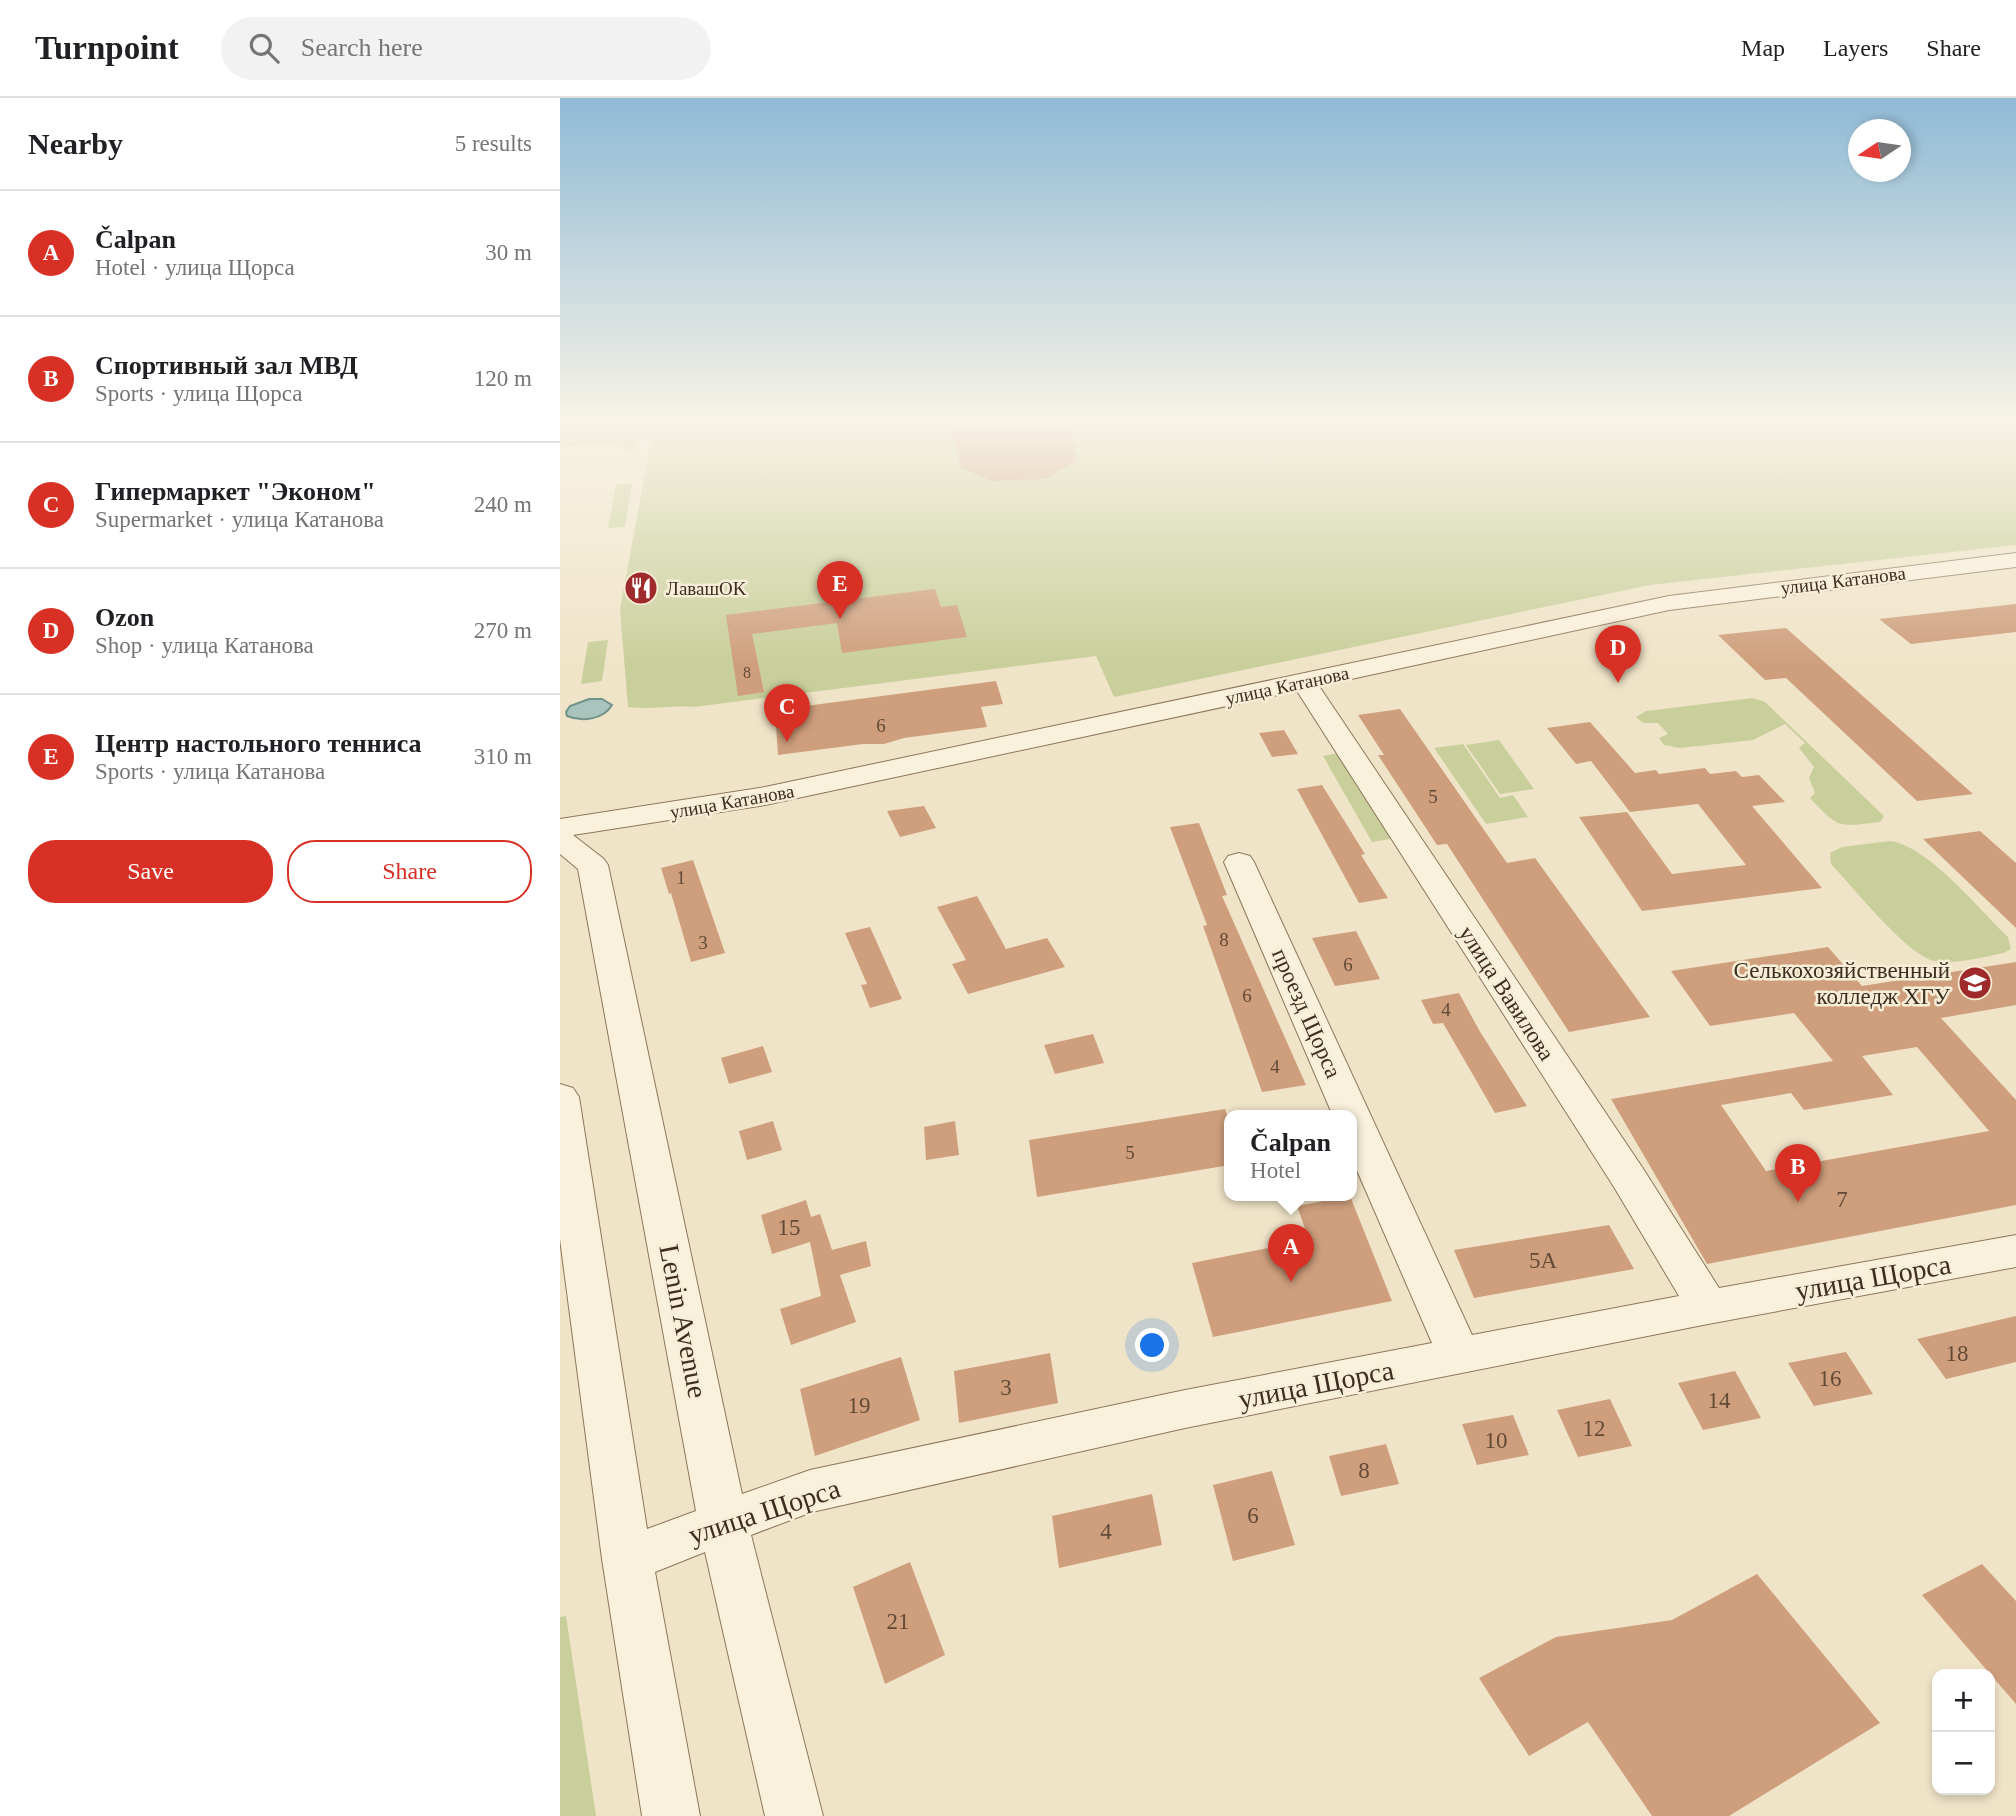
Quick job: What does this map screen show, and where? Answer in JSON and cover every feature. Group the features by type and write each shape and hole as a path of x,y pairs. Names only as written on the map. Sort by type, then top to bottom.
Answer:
{"street":[{"name":"улица Катанова","path":"560,828 765,796 1692,599 2016,560"},
{"name":"улица Вавилова","path":"1303,681 1628,1177 1708,1307"},
{"name":"Lenin Avenue","path":"560,840 593,865 723,1522 794,1816"},
{"name":"проезд Щорса","path":"1240,862 1350,1110"},
{"path":"560,1097 627,1559 671,1816"},
{"name":"проезд Щорса","path":"1357,1125 1460,1357"},
{"name":"улица Щорса","path":"627,1559 810,1491 1185,1409 1708,1307 2016,1251"}],"green space":[{"path":"612,504 629,504 625,527 608,528"},
{"path":"639,504 2016,504 2016,545 1650,585 1114,697 1096,656 694,707 628,707 620,609"},
{"path":"608,640 602,681 581,684 588,642"},
{"path":"1753,698 1765,702 1884,816 1880,822 1847,825 1827,816 1810,798 1815,793 1809,778 1814,767 1799,748 1805,743 1785,724 1753,740 1680,748 1664,745 1659,738 1668,734 1658,723 1643,723 1636,717 1646,711"},
{"path":"1499,740 1534,789 1500,794 1466,745"},
{"path":"1463,744 1500,798 1513,795 1528,817 1486,824 1434,748"},
{"path":"1344,752 1396,838 1372,842 1323,756"},
{"path":"1890,841 1905,845 1920,854 1952,880 2008,937 2011,949 1978,958 1942,962 1922,956 1909,946 1831,864 1830,853 1842,847"},
{"path":"566,1616 596,1816 560,1816 560,1617"}],"water":[{"path":"589,699 602,699 612,705 598,717 579,719 567,716 566,712 570,706"}],"building":[{"path":"935,589 941,607 957,605 967,637 842,653 837,623 752,634 764,692 738,696 726,615"},
{"path":"2016,604 2016,632 1911,644 1879,619"},
{"path":"1786,628 1973,794 1917,801 1786,678 1765,680 1718,635"},
{"path":"996,681 1003,704 981,707 987,727 904,738 884,744 863,744 778,755 775,710"},
{"path":"1400,709 1507,863 1535,858 1650,1017 1569,1032 1447,844 1437,845 1378,755 1384,755 1358,715"},
{"path":"1590,722 1635,773 1656,770 1659,774 1705,768 1710,774 1736,771 1742,777 1759,775 1785,802 1752,806 1822,888 1642,911 1579,817 1627,812 1672,874 1746,865 1698,804 1630,812 1591,761 1576,764 1547,728"},
{"path":"1284,730 1298,754 1272,757 1259,733"},
{"path":"1322,785 1365,854 1361,855 1388,898 1359,903 1297,789"},
{"path":"924,806 936,828 900,837 887,811"},
{"path":"1199,823 1227,895 1222,896 1306,1085 1262,1092 1203,926 1207,925 1170,827"},
{"path":"1980,831 2016,863 2016,928 1923,839"},
{"path":"693,860 725,953 691,962 661,868"},
{"path":"977,896 1006,949 1047,938 1065,967 968,994 952,964 966,960 937,907"},
{"path":"870,927 902,999 870,1008 861,985 867,984 845,933"},
{"path":"1356,931 1380,979 1335,986 1312,938"},
{"path":"1828,947 1862,986 2016,962 2016,1005 1941,1018 2016,1100 2016,1205 1707,1264 1611,1099 1833,1061 1794,1013 1710,1026 1671,971","holes":["1917,1047 1989,1131 1766,1171 1721,1105 1791,1093 1804,1110 1893,1095 1862,1056"]},
{"path":"1459,993 1527,1106 1495,1113 1443,1023 1433,1024 1421,1000"},
{"path":"1093,1034 1104,1063 1055,1074 1044,1045"},
{"path":"763,1046 772,1072 729,1084 721,1058"},
{"path":"1225,1110 1224,1166 1037,1197 1029,1140"},
{"path":"773,1121 782,1150 747,1160 739,1131"},
{"path":"955,1121 959,1155 926,1160 924,1127"},
{"path":"806,1200 811,1217 820,1214 832,1250 866,1241 871,1266 840,1275 856,1322 791,1345 780,1309 821,1296 810,1242 772,1254 761,1215"},
{"path":"1324,1201 1352,1201 1392,1301 1213,1337 1192,1263 1309,1240 1297,1206"},
{"path":"1609,1225 1634,1269 1474,1298 1454,1250"},
{"path":"2016,1316 2016,1362 1946,1379 1917,1339"},
{"path":"1846,1352 1873,1394 1814,1406 1788,1363"},
{"path":"1050,1353 1058,1403 959,1423 954,1371"},
{"path":"901,1357 920,1420 815,1456 800,1389"},
{"path":"1735,1371 1761,1418 1703,1430 1678,1383"},
{"path":"1610,1399 1632,1446 1578,1457 1557,1410"},
{"path":"1513,1415 1529,1455 1477,1465 1462,1424"},
{"path":"1386,1444 1399,1484 1341,1496 1329,1456"},
{"path":"1272,1471 1295,1545 1233,1561 1213,1485"},
{"path":"1152,1494 1162,1545 1059,1568 1052,1516"},
{"path":"910,1562 945,1655 885,1684 853,1587"},
{"path":"1982,1564 2016,1601 2016,1704 1995,1680 1995,1669 1986,1669 1922,1595"},
{"path":"1757,1574 1880,1723 1729,1816 1652,1816 1588,1722 1529,1756 1479,1678 1556,1637 1672,1620"}],"place":[{"name":"ЛавашOK","path":"641,588"},
{"name":"Центр настольного тенниса","path":"840,619"},
{"name":"Ozon","path":"1618,683"},
{"name":"Гипермаркет \"Эконом\"","path":"787,742"},
{"name":"Селькохозяйственный колледж ХГУ","path":"1975,983"},
{"name":"Спортивный зал МВД","path":"1798,1202"},
{"name":"Čalpan","path":"1291,1282"}]}
